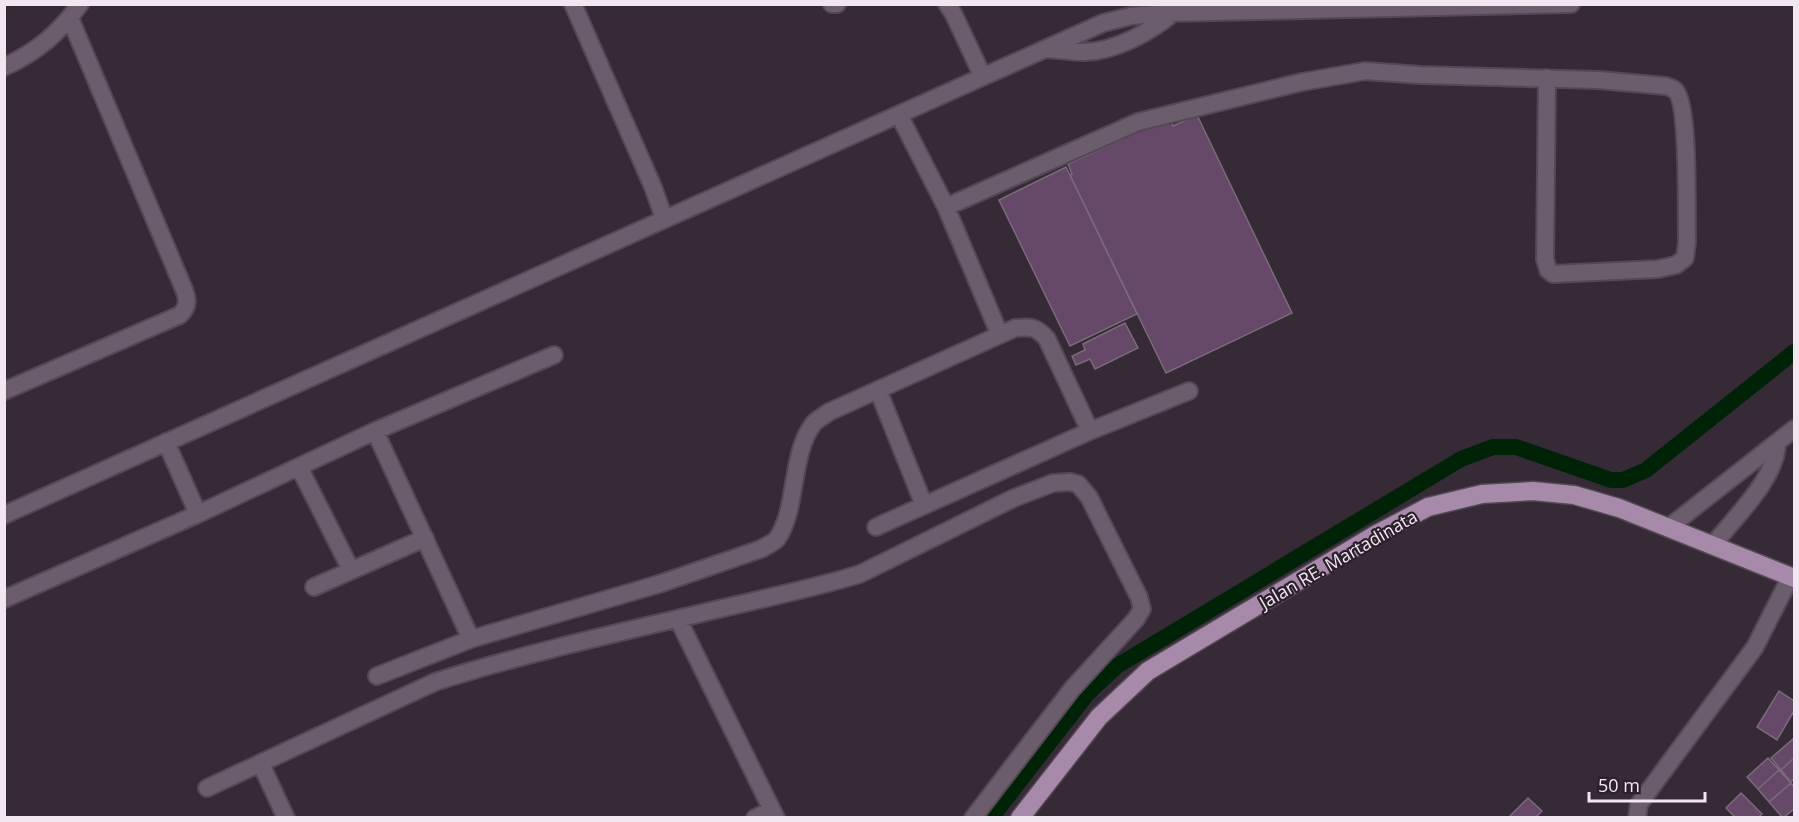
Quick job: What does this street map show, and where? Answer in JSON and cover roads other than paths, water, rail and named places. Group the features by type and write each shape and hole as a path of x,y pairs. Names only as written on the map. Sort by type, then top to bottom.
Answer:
{"main road":[{"name":"Jalan RE. Martadinata","path":"1020,818 1099,717 1148,671 1375,535 1428,507 1482,494 1533,491 1574,495 1619,508 1793,577"}],"street":[{"path":"573,4 653,187 664,218"},
{"path":"832,4 837,4"},
{"path":"4,514 1094,27 1131,16 1173,13 1571,4"},
{"path":"951,10 983,76"},
{"path":"4,67 26,57 59,31 75,11 187,299 186,309 180,315 4,391"},
{"path":"1044,49 1087,52 1108,47 1156,27 1173,13"},
{"path":"946,207 1138,122 1302,82 1365,72 1547,78 1645,82 1675,90 1680,103 1684,129 1687,242 1685,258 1676,266 1658,269 1553,274 1548,270 1545,259 1547,78"},
{"path":"899,115 946,207 999,333"},
{"path":"377,676 471,639 658,584 761,549 776,540 786,520 804,444 814,423 829,412 999,333 1015,328 1030,327 1040,330 1047,339 1090,431"},
{"path":"4,599 198,514 375,432 554,355"},
{"path":"878,390 924,505"},
{"path":"876,527 1090,431 1189,391"},
{"path":"1668,528 1794,429"},
{"path":"375,432 471,639"},
{"path":"166,442 198,514"},
{"path":"1713,545 1764,482 1774,461 1777,443"},
{"path":"299,467 351,570"},
{"path":"207,788 435,682 860,574 1014,498 1053,483 1078,484 1089,497 1139,597 1142,609 1136,619 1072,689 974,818"},
{"path":"314,587 425,538"},
{"path":"1637,818 1639,804 1755,647 1793,577"},
{"path":"678,619 774,814 755,818"},
{"path":"261,764 286,818"}],"waterway":[{"path":"991,818 1087,694 1117,666 1461,459 1493,447 1516,447 1611,480 1623,480 1646,470 1794,352"}]}
